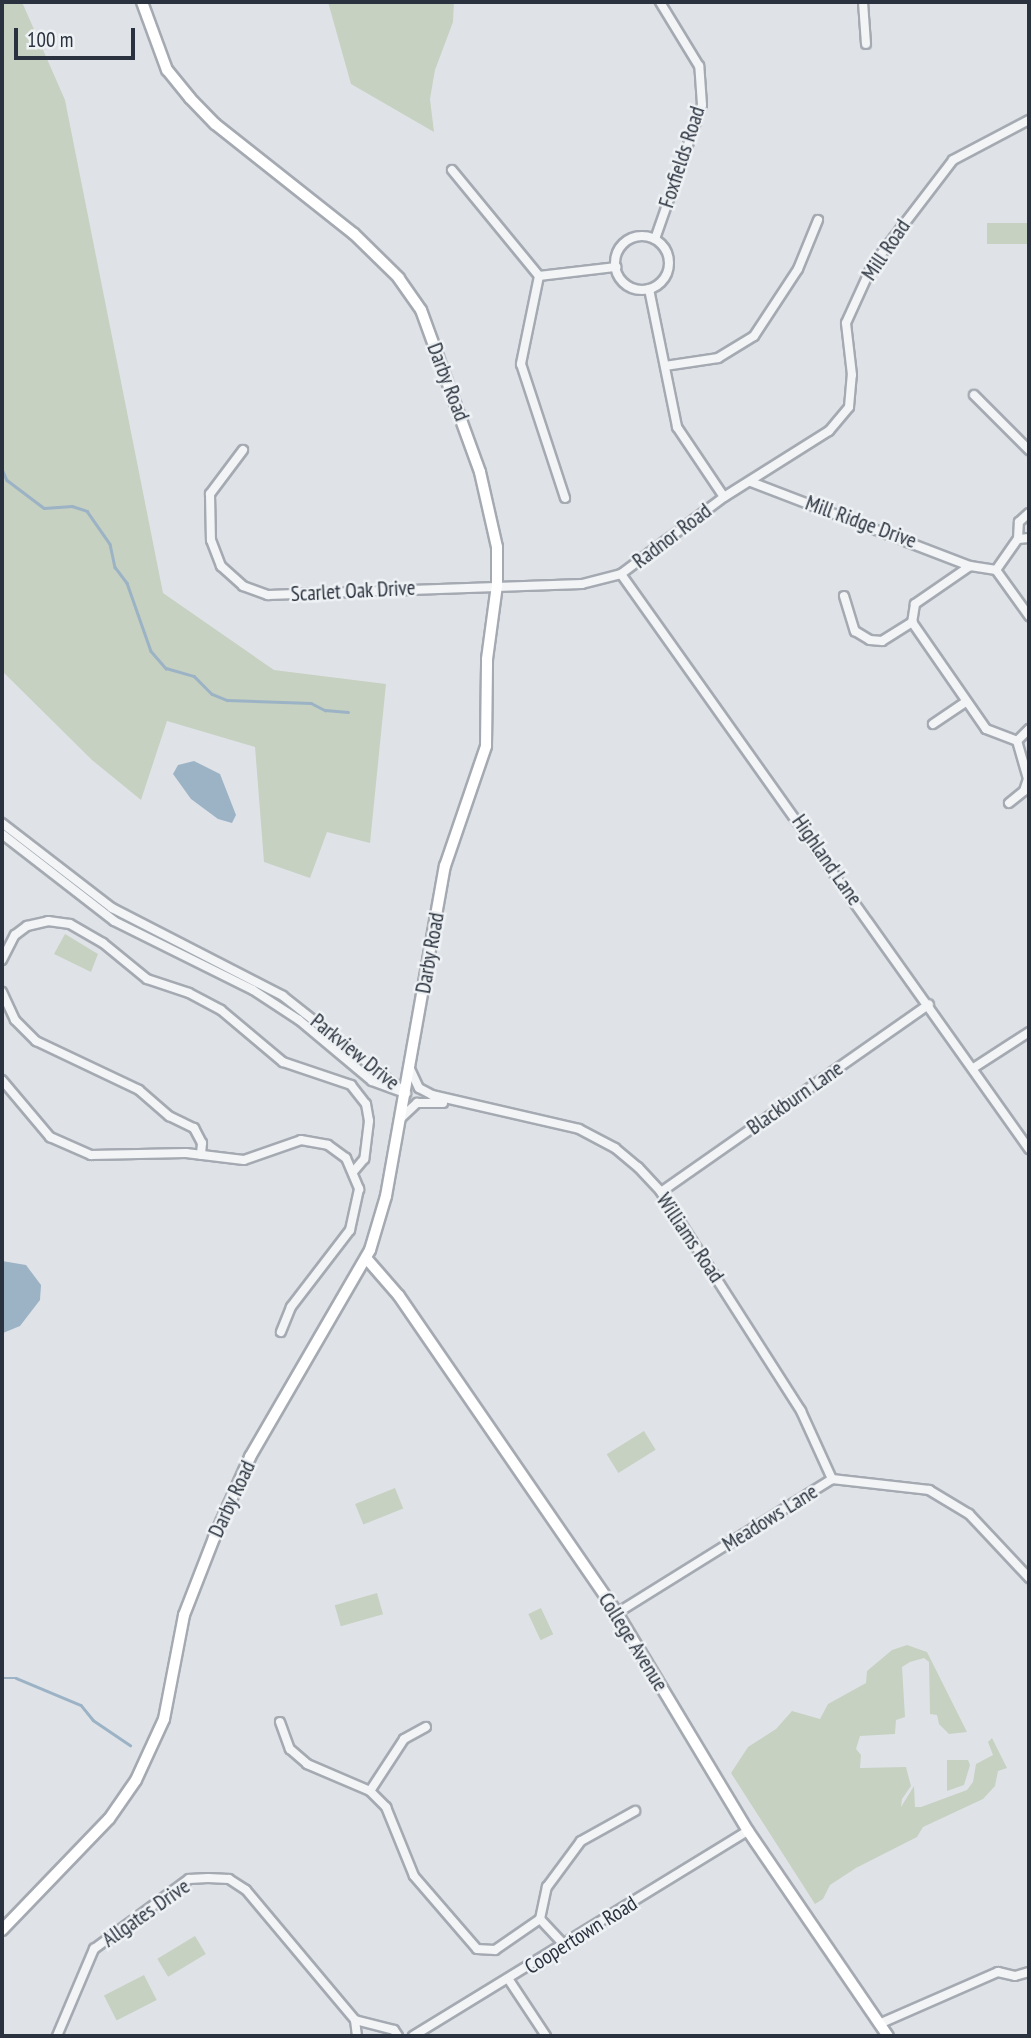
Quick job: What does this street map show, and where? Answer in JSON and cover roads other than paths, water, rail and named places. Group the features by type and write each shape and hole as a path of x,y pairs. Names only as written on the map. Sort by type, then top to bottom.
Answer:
{"main road":[{"name":"Darby Road","path":"2,1930 109,1819 136,1780 164,1720 184,1615 214,1538 250,1457 366,1258 386,1196 445,866 486,746 487,659 497,585 497,547 486,492 421,310 399,278 354,234 215,124 190,98 167,70 142,2"},
{"name":"College Avenue","path":"366,1258 399,1296 617,1613 748,1831 888,2036"}],"street":[{"name":"Foxfields Road","path":"654,239 702,105 699,66 660,2"},
{"path":"863,2 866,44"},
{"name":"Mill Road","path":"829,431 849,407 852,375 846,323 872,266 953,160 1029,120"},
{"path":"452,170 539,276"},
{"path":"665,366 718,358 754,336 798,269 818,220"},
{"path":"639,236 654,239 666,251 669,265 664,279 649,289 628,285 616,267 618,251 628,240 639,236"},
{"path":"539,276 616,267"},
{"path":"539,276 521,364 565,498"},
{"path":"649,289 677,427 724,497"},
{"path":"974,395 1029,450"},
{"name":"Radnor Road","path":"497,585 582,584 621,574 724,497 829,431"},
{"name":"Scarlet Oak Drive","path":"243,450 210,494 209,513 211,540 221,566 243,586 268,595 301,596 368,588 497,585"},
{"name":"Mill Ridge Drive","path":"751,482 970,566 996,570"},
{"path":"1029,513 1019,522 1018,539 996,570 1029,617"},
{"path":"1018,539 1029,538"},
{"path":"970,566 915,604 912,622 986,729 1017,741"},
{"name":"Highland Lane","path":"621,574 975,1067 1029,1149"},
{"path":"844,596 855,631 870,640 882,642 912,622"},
{"path":"933,724 966,702"},
{"path":"1017,741 1029,729"},
{"path":"1009,803 1024,791 1028,779 1017,741"},
{"name":"Parkview Drive","path":"2,823 112,908 246,974 316,1027 377,1085 406,1093"},
{"name":"Parkview Drive","path":"2,834 123,926 241,983 316,1027"},
{"path":"40,863 46,855"},
{"path":"2,960 11,941 27,926 48,921 71,924 103,943 147,979 189,993 221,1010 283,1062 351,1085 366,1104 369,1121 364,1159 354,1171"},
{"path":"241,983 246,974"},
{"path":"2,992 15,1020 36,1041 139,1090 169,1116 194,1128 202,1143 201,1155"},
{"name":"Blackburn Lane","path":"661,1192 929,1004"},
{"path":"975,1067 1029,1032"},
{"name":"Williams Road","path":"410,1069 419,1088 460,1104 579,1129 615,1148 661,1192 802,1411 832,1479"},
{"path":"2,1080 50,1137 72,1149 91,1155 201,1155 244,1160 310,1140 336,1149 354,1171 359,1196 350,1230 291,1307 281,1332"},
{"name":"Williams Road","path":"401,1119 417,1103 460,1104"},
{"name":"Meadows Lane","path":"617,1613 832,1479 929,1490 969,1514 1029,1578"},
{"path":"279,1722 290,1749 307,1764 370,1791 397,1825 414,1876 477,1949 495,1950 540,1919 547,1887 581,1841 635,1811"},
{"path":"370,1791 404,1740 426,1727"},
{"name":"Coopertown Road","path":"413,2036 509,1980 748,1831"},
{"name":"Allgates Drive","path":"57,2036 94,1949 188,1879 229,1879 246,1890 355,2020"},
{"path":"540,1919 564,1945"},
{"path":"880,2024 998,1972 1015,1976 1029,1972"},
{"path":"509,1980 545,2036"},
{"path":"357,2036 355,2020 394,2030 398,2036"}],"water":[{"path":"194,761 220,774 236,815 232,823 218,819 191,799 173,774 178,765"},
{"path":"2,1261 26,1265 41,1285 40,1300 20,1326 3,1333"}],"waterway":[{"path":"2,469 7,480 44,508 72,506 87,511 110,544 115,567 127,583 151,651 166,668 194,676 212,694 227,700 311,703 325,710 348,712"},
{"path":"2,1678 16,1678 81,1705 93,1720 130,1745"}]}
